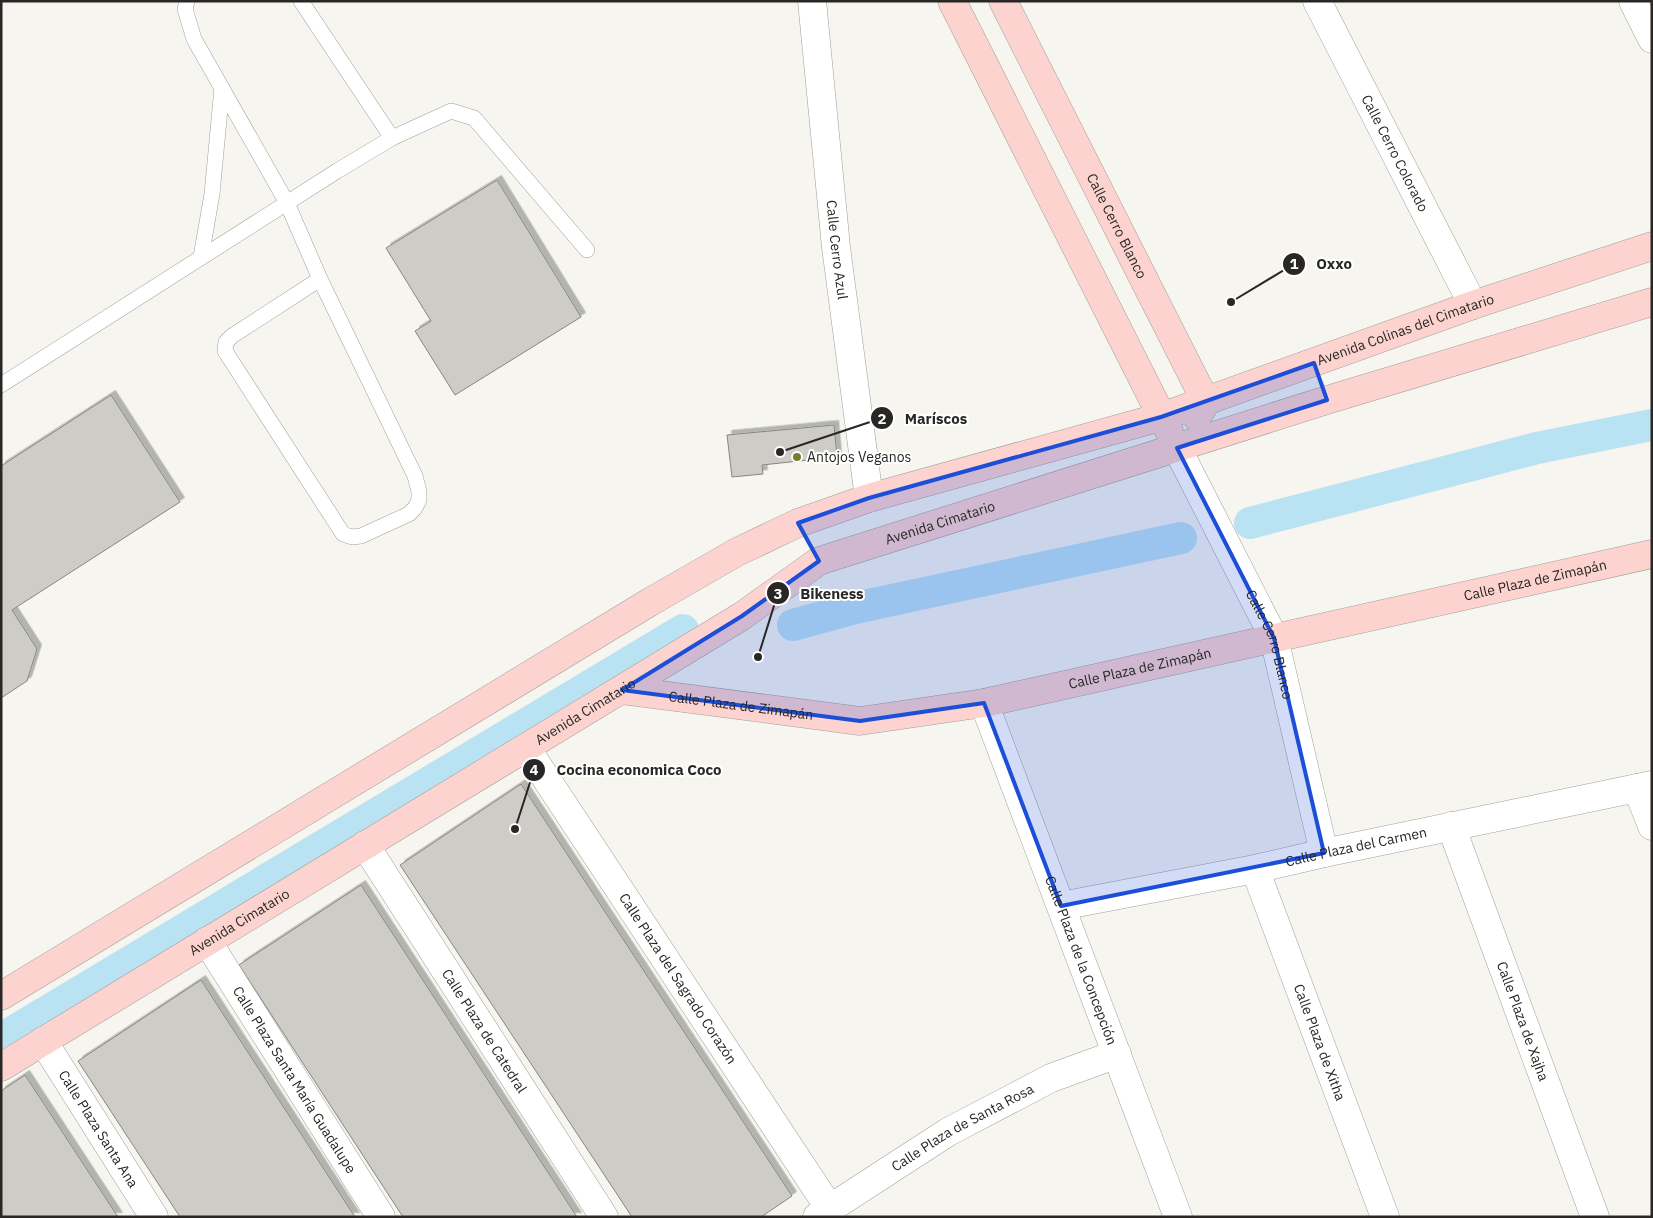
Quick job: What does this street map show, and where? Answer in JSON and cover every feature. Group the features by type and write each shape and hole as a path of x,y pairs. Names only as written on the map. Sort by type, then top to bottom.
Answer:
{"street":[{"name":"Calle Cerro Azul","path":"812,1 836,247 869,498"},
{"name":"Calle Cerro Blanco","path":"952,1 1274,638 1324,853"},
{"name":"Calle Cerro Blanco","path":"1004,1 1206,402"},
{"name":"Calle Cerro Colorado","path":"1317,1 1473,305"},
{"path":"1633,1 1652,39"},
{"name":"Avenida Colinas del Cimatario","path":"1161,417 1473,305 1652,246"},
{"path":"1177,448 1327,400 1652,302"},
{"path":"1314,363 1327,400"},
{"path":"1177,448 1206,402"},
{"path":"1,996 650,602 737,552 798,523 869,498 1161,417"},
{"name":"Avenida Cimatario","path":"1,1067 742,616 819,561 1177,448"},
{"path":"798,523 819,561"},
{"name":"Calle Plaza de Zimapán","path":"622,690 860,721 984,703 1652,554"},
{"name":"Calle Plaza de la Concepción","path":"984,703 1178,1217"},
{"name":"Calle Plaza del Sagrado Corazón","path":"526,748 824,1213"},
{"path":"1645,786 1652,826"},
{"name":"Calle Plaza del Carmen","path":"1061,906 1255,869 1645,786"},
{"name":"Calle Plaza de Xajha","path":"1451,826 1595,1217"},
{"name":"Calle Plaza de Catedral","path":"365,845 604,1217"},
{"name":"Calle Plaza de Xitha","path":"1255,869 1385,1217"},
{"name":"Calle Plaza Santa María Guadalupe","path":"207,941 381,1217"},
{"name":"Calle Plaza Santa Ana","path":"43,1041 154,1217"},
{"name":"Calle Plaza de Santa Rosa","path":"824,1213 948,1132 1051,1078 1117,1054"}],"lane":[{"path":"187,1 185,9 194,39 287,203 320,279 416,476 419,500 409,514 361,536 352,538 343,534 225,352 226,342 232,336 320,279"},
{"path":"301,1 392,138"},
{"path":"201,258 212,194 222,88"},
{"path":"1,385 337,171 392,138 451,111 474,118 586,250"}],"highlighted area":[{"path":"1314,363 1327,400 1177,448 1274,638 1324,853 1061,906 984,703 860,721 622,690 742,616 819,561 798,523 869,498 1161,417"}],"building":[{"path":"497,180 581,317 455,395 415,331 431,321 386,248"},
{"path":"111,395 180,502 12,610 37,649 27,681 1,698 1,466"},
{"path":"834,425 837,457 762,465 763,474 732,477 727,435"},
{"path":"521,784 792,1196 761,1217 632,1217 400,865"},
{"path":"361,885 577,1217 403,1217 239,965"},
{"path":"201,980 355,1217 180,1217 78,1061"},
{"path":"25,1075 118,1217 1,1217 1,1091"}],"waterway":[{"path":"1250,523 1537,448 1652,425"},
{"path":"793,625 855,608 1181,538"},
{"path":"1,1039 683,630"}],"place":[{"name":"Oxxo","path":"1231,302"},
{"name":"Maríscos","path":"780,452"},
{"name":"Antojos Veganos","path":"797,457"},
{"name":"Bikeness","path":"758,657"},
{"name":"Cocina economica Coco","path":"515,829"}]}
